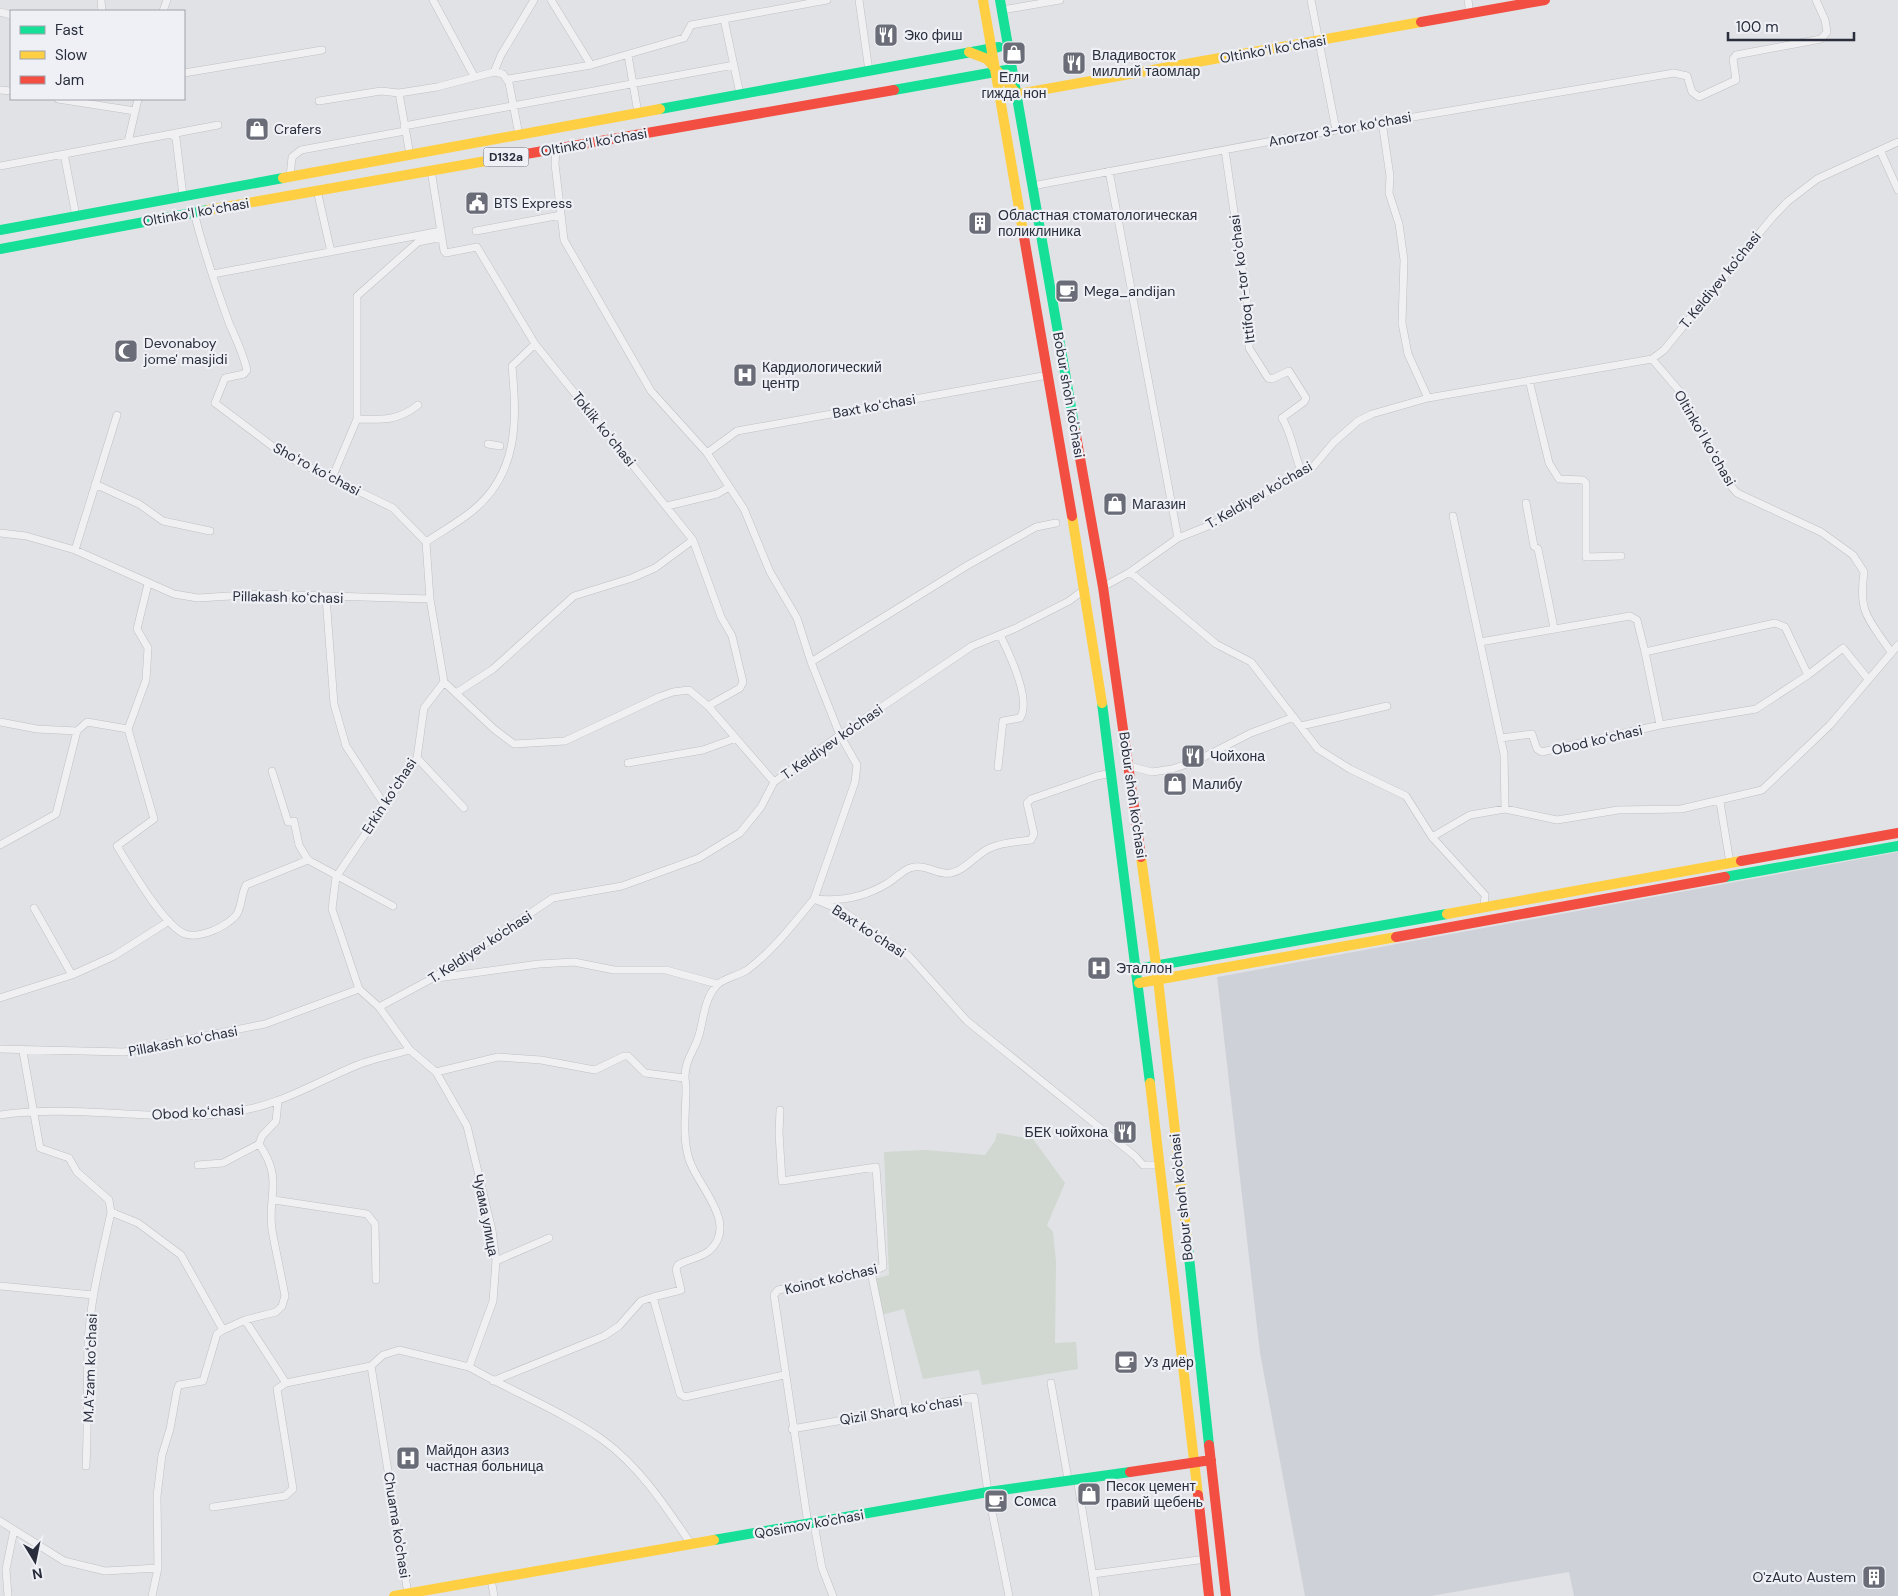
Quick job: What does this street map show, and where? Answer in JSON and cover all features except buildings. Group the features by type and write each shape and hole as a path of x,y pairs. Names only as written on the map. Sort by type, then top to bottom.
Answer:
{"main road":[{"name":"Bobur shoh ko'chasi","path":"983,0 1086,589 1139,983 1210,1596"},
{"name":"Oltinkoʻl koʻchasi","path":"1000,97 1545,0"},
{"name":"Bobur shoh ko'chasi","path":"1001,5 1103,587 1129,766 1158,979 1226,1596"},
{"name":"Oltinkoʻl koʻchasi","path":"0,230 1008,45"},
{"path":"969,52 987,60 1017,94"},
{"name":"Oltinkoʻl koʻchasi","path":"0,249 317,190 1012,69"},
{"path":"974,75 988,82 1000,97"},
{"path":"1137,969 1898,833"},
{"path":"1139,983 1898,846"},
{"path":"1472,909 1474,923"},
{"name":"Qosimov ko'chasi","path":"394,1596 409,1595 988,1492 1211,1460"}],"street":[{"path":"433,0 474,76"},
{"path":"551,0 591,65"},
{"path":"508,80 591,65 628,55 684,38 691,25 827,0"},
{"path":"859,0 869,70"},
{"path":"1001,5 1060,0"},
{"path":"1311,0 1336,130"},
{"path":"1468,0 1470,14"},
{"name":"Anorzor 3-tor koʻchasi","path":"1032,186 1336,130 1648,77 1681,73 1686,76 1692,92 1699,97 1736,80 1737,75 1733,59 1736,55 1821,39 1827,32 1825,20 1816,0"},
{"path":"494,72 529,2"},
{"path":"724,19 740,94"},
{"path":"185,73 322,50"},
{"path":"628,55 638,113"},
{"path":"290,177 292,157 301,150 514,104 734,65"},
{"path":"319,101 381,91 399,93 437,87 494,72 503,74 508,80 519,135"},
{"path":"399,93 410,155"},
{"path":"64,100 135,111"},
{"path":"128,142 138,100"},
{"path":"1382,122 1390,176 1389,193 1399,224 1404,260 1402,323 1408,354 1428,398"},
{"path":"0,166 218,125"},
{"path":"172,134 176,138 183,196"},
{"name":"T. Keldiyev ko'chasi","path":"1103,587 1130,572 1178,538 1218,522 1275,486 1312,468 1334,442 1358,421 1372,414 1428,398 1652,359 1664,350 1771,218 1787,202 1817,180 1898,142"},
{"path":"493,1381 604,1336 619,1326 641,1300 680,1290 676,1269 678,1265 708,1251 718,1236 720,1225 715,1208 690,1162 684,1142 686,1089 684,1078 688,1057 699,1036 705,1004 717,984 747,971 789,930 814,899 855,782 857,765 840,735 796,618 770,572 744,509 707,453 651,390 564,240 555,164 556,148"},
{"name":"Ittifoq 1-tor koʻchasi","path":"1225,150 1250,322 1249,348 1268,378 1272,379 1290,371 1304,392 1306,398 1304,402 1282,418 1289,428 1293,450 1302,473"},
{"path":"1880,150 1898,190"},
{"path":"64,154 76,216"},
{"path":"430,170 441,234"},
{"path":"1109,171 1178,538"},
{"path":"317,190 330,252"},
{"name":"Shoʻro koʻchasi","path":"194,212 213,274 230,324 242,351 247,370 244,374 225,378 216,404 284,455 392,508 426,542"},
{"path":"476,231 561,215"},
{"path":"213,274 441,234"},
{"path":"332,478 357,419 357,296 418,242 441,234"},
{"name":"Toklik koʻchasi","path":"441,234 446,252 477,248 535,344 693,540 721,617 732,636 743,682 740,688 708,706"},
{"path":"535,344 512,366 515,395 510,448 504,474 490,493 471,512 426,542 430,599 444,682 494,729 514,744 565,741 673,692 689,690 708,706 774,782"},
{"name":"Oltinkoʻl koʻchasi","path":"1652,359 1682,394 1730,485 1737,493 1821,532 1853,555 1864,572 1861,592 1863,611 1891,652"},
{"name":"Baxt koʻchasi","path":"707,453 737,430 1048,374"},
{"path":"1529,380 1549,463 1559,479 1583,480 1586,483 1586,557 1621,556"},
{"path":"357,419 383,420 406,414 418,404"},
{"path":"75,550 118,415"},
{"path":"488,444 500,446"},
{"path":"95,484 139,504 163,521 210,531"},
{"path":"667,506 717,494 729,487"},
{"path":"1526,503 1534,546 1538,549 1554,628"},
{"path":"1453,516 1504,754 1505,809"},
{"path":"811,662 1036,526 1056,523"},
{"path":"0,533 26,536 75,550 148,584 137,629 148,648 146,680 128,729 154,819 117,846 142,885 174,928 186,934 200,934 214,930 236,915 246,885 308,860"},
{"path":"456,693 493,669 574,596 632,578 655,568 693,540"},
{"path":"1130,572 1216,644 1251,662 1318,749 1350,769 1406,796 1432,837 1485,895 1484,907"},
{"name":"Pillakash koʻchasi","path":"148,584 174,594 198,598 262,594 430,599"},
{"name":"T. Keldiyev ko'chasi","path":"379,1006 433,978 553,898 622,886 699,858 740,833 760,807 774,782 840,735 972,646 1000,635 1069,601 1086,589"},
{"path":"326,597 334,704 346,746 384,804"},
{"path":"1480,642 1554,628 1634,617 1646,652 1660,725"},
{"path":"1646,652 1781,624 1785,627 1808,675"},
{"path":"998,767 1003,721 1020,718 1023,710 1016,670 1000,635"},
{"path":"1432,837 1470,815 1505,809 1557,820 1618,810 1680,809 1720,802 1762,790 1778,777 1830,725 1898,645"},
{"name":"Obod koʻchasi","path":"1501,738 1532,734 1537,749 1542,752 1660,725 1756,709 1808,675 1843,648 1868,679"},
{"name":"Erkin koʻchasi","path":"359,989 332,909 336,876 417,758 424,708 444,682"},
{"path":"1300,726 1387,706"},
{"path":"1129,766 1152,772 1172,769 1196,761 1251,734 1294,717"},
{"path":"0,722 36,729 77,731"},
{"path":"0,845 56,814 77,731 87,722 128,729"},
{"path":"628,763 702,750 736,738"},
{"path":"417,758 464,808"},
{"path":"272,770 288,822 294,820 299,845 308,860 393,906"},
{"path":"814,899 836,901 850,898 878,888 903,872 916,867 927,867 946,873 953,873 989,848 1031,840 1034,834 1027,803 1030,798 1097,776 1112,773"},
{"path":"1720,802 1730,863"},
{"name":"Baxt koʻchasi","path":"814,899 842,910 909,956 973,1026 1135,1156 1143,1165 1160,1165"},
{"path":"34,908 72,975"},
{"path":"0,998 72,975 114,956 169,921"},
{"path":"433,978 539,964 574,962 614,970 666,970 717,984"},
{"name":"Pillakash koʻchasi","path":"0,1049 23,1052 124,1052 172,1044 264,1024 359,989"},
{"name":"Чуама улица","path":"359,989 366,997 379,1006 410,1050 436,1072 467,1126 492,1230 496,1261 493,1301 469,1368"},
{"name":"Obod koʻchasi","path":"0,1115 34,1110 170,1115 219,1114 252,1109 278,1102 356,1066 410,1050"},
{"path":"23,1052 40,1148 69,1158 77,1172 108,1200 111,1212 138,1223 181,1256 223,1330"},
{"path":"436,1072 498,1057 542,1060 595,1070 624,1056 628,1056 645,1073 684,1078"},
{"path":"198,1165 223,1163 259,1144 262,1136 276,1121 278,1102"},
{"name":"Koinot ko'chasi","path":"780,1110 779,1133 782,1181 876,1167 883,1267 871,1272 778,1290 774,1295 792,1429 811,1524 822,1568 833,1596"},
{"path":"152,1596 158,1568 157,1496 162,1455 170,1429 178,1385 203,1382 217,1334 245,1320 276,1312 282,1306 285,1296 272,1230 274,1200 272,1168 259,1144"},
{"path":"274,1200 367,1214 375,1224 376,1280"},
{"name":"M.Aʻzam koʻchasi","path":"86,1466 89,1410 88,1343 93,1295 111,1212"},
{"path":"496,1261 548,1238"},
{"path":"871,1272 899,1408"},
{"path":"0,1286 93,1295"},
{"path":"653,1298 680,1394 685,1397 784,1375"},
{"path":"245,1320 286,1383"},
{"path":"213,1506 285,1496 293,1489 276,1389 286,1383 371,1366 383,1355 399,1350 469,1368 526,1396 604,1440 646,1481 691,1544"},
{"name":"Chuama ko'chasi","path":"371,1366 409,1595"},
{"path":"1051,1383 1073,1479 1096,1596"},
{"name":"Qizil Sharq koʻchasi","path":"792,1429 899,1408 974,1398 988,1492"},
{"path":"988,1492 1009,1596"},
{"path":"0,1521 64,1561 105,1571 158,1568"},
{"path":"8,1596 6,1569 14,1530"},
{"path":"1093,1574 1206,1559"},
{"path":"491,1579 494,1596"}],"shaded area":[{"path":"1898,852 1898,1596 1574,1596 1569,1572 1431,1596 1305,1596 1260,1353 1217,977"},
{"path":"997,1133 1033,1139 1065,1183 1047,1225 1053,1232 1056,1261 1055,1343 1076,1342 1078,1369 982,1385 979,1370 923,1379 904,1309 881,1315 875,1279 889,1275 884,1152 925,1150 985,1155 995,1141"}],"traffic: fast":[{"path":"1000,0 1075,430"},
{"path":"660,109 999,47"},
{"path":"894,90 1012,69"},
{"path":"0,230 283,178"},
{"path":"0,249 208,210"},
{"path":"1102,703 1150,1083"},
{"path":"1725,877 1898,846"},
{"path":"1137,969 1447,914"},
{"path":"1187,1238 1209,1445"},
{"path":"714,1540 988,1492 1130,1472"}],"traffic: slow":[{"path":"983,0 1024,237"},
{"path":"1001,97 1421,22"},
{"path":"969,52 987,59 1017,94"},
{"path":"283,178 660,109"},
{"path":"208,210 503,158"},
{"path":"1072,516 1102,703"},
{"path":"1141,857 1158,979 1187,1238"},
{"path":"1447,914 1741,861"},
{"path":"1139,983 1396,937"},
{"path":"1150,1083 1198,1495"},
{"path":"394,1596 714,1540"}],"traffic: jam":[{"path":"1421,22 1545,0"},
{"path":"503,158 894,90"},
{"path":"1024,237 1072,516"},
{"path":"1075,430 1103,587 1141,857"},
{"path":"1741,861 1898,833"},
{"path":"1396,937 1725,877"},
{"path":"1209,1445 1226,1596"},
{"path":"1130,1472 1211,1460"},
{"path":"1198,1495 1209,1596"}],"place":[{"name":"Эко фиш","path":"886,35"},
{"name":"Егли гижда нон","path":"1014,53"},
{"name":"Владивосток миллий таомлар","path":"1074,63"},
{"name":"Crafers","path":"257,129"},
{"name":"BTS Express","path":"477,203"},
{"name":"Областная стоматологическая поликлиника","path":"980,223"},
{"name":"Mega_andijan","path":"1067,291"},
{"name":"Devonaboy jome' masjidi","path":"126,351"},
{"name":"Кардиологический центр","path":"745,375"},
{"name":"Магазин","path":"1115,504"},
{"name":"Чойхона","path":"1193,756"},
{"name":"Малибу","path":"1175,784"},
{"name":"Эталлон","path":"1099,968"},
{"name":"БЕК чойхона","path":"1125,1132"},
{"name":"Уз диёр","path":"1126,1362"},
{"name":"Майдон азиз частная больница","path":"408,1458"},
{"name":"Песок цемент гравий щебень","path":"1089,1494"},
{"name":"Сомса","path":"996,1501"},
{"name":"O'zAuto Austem","path":"1874,1577"}]}
